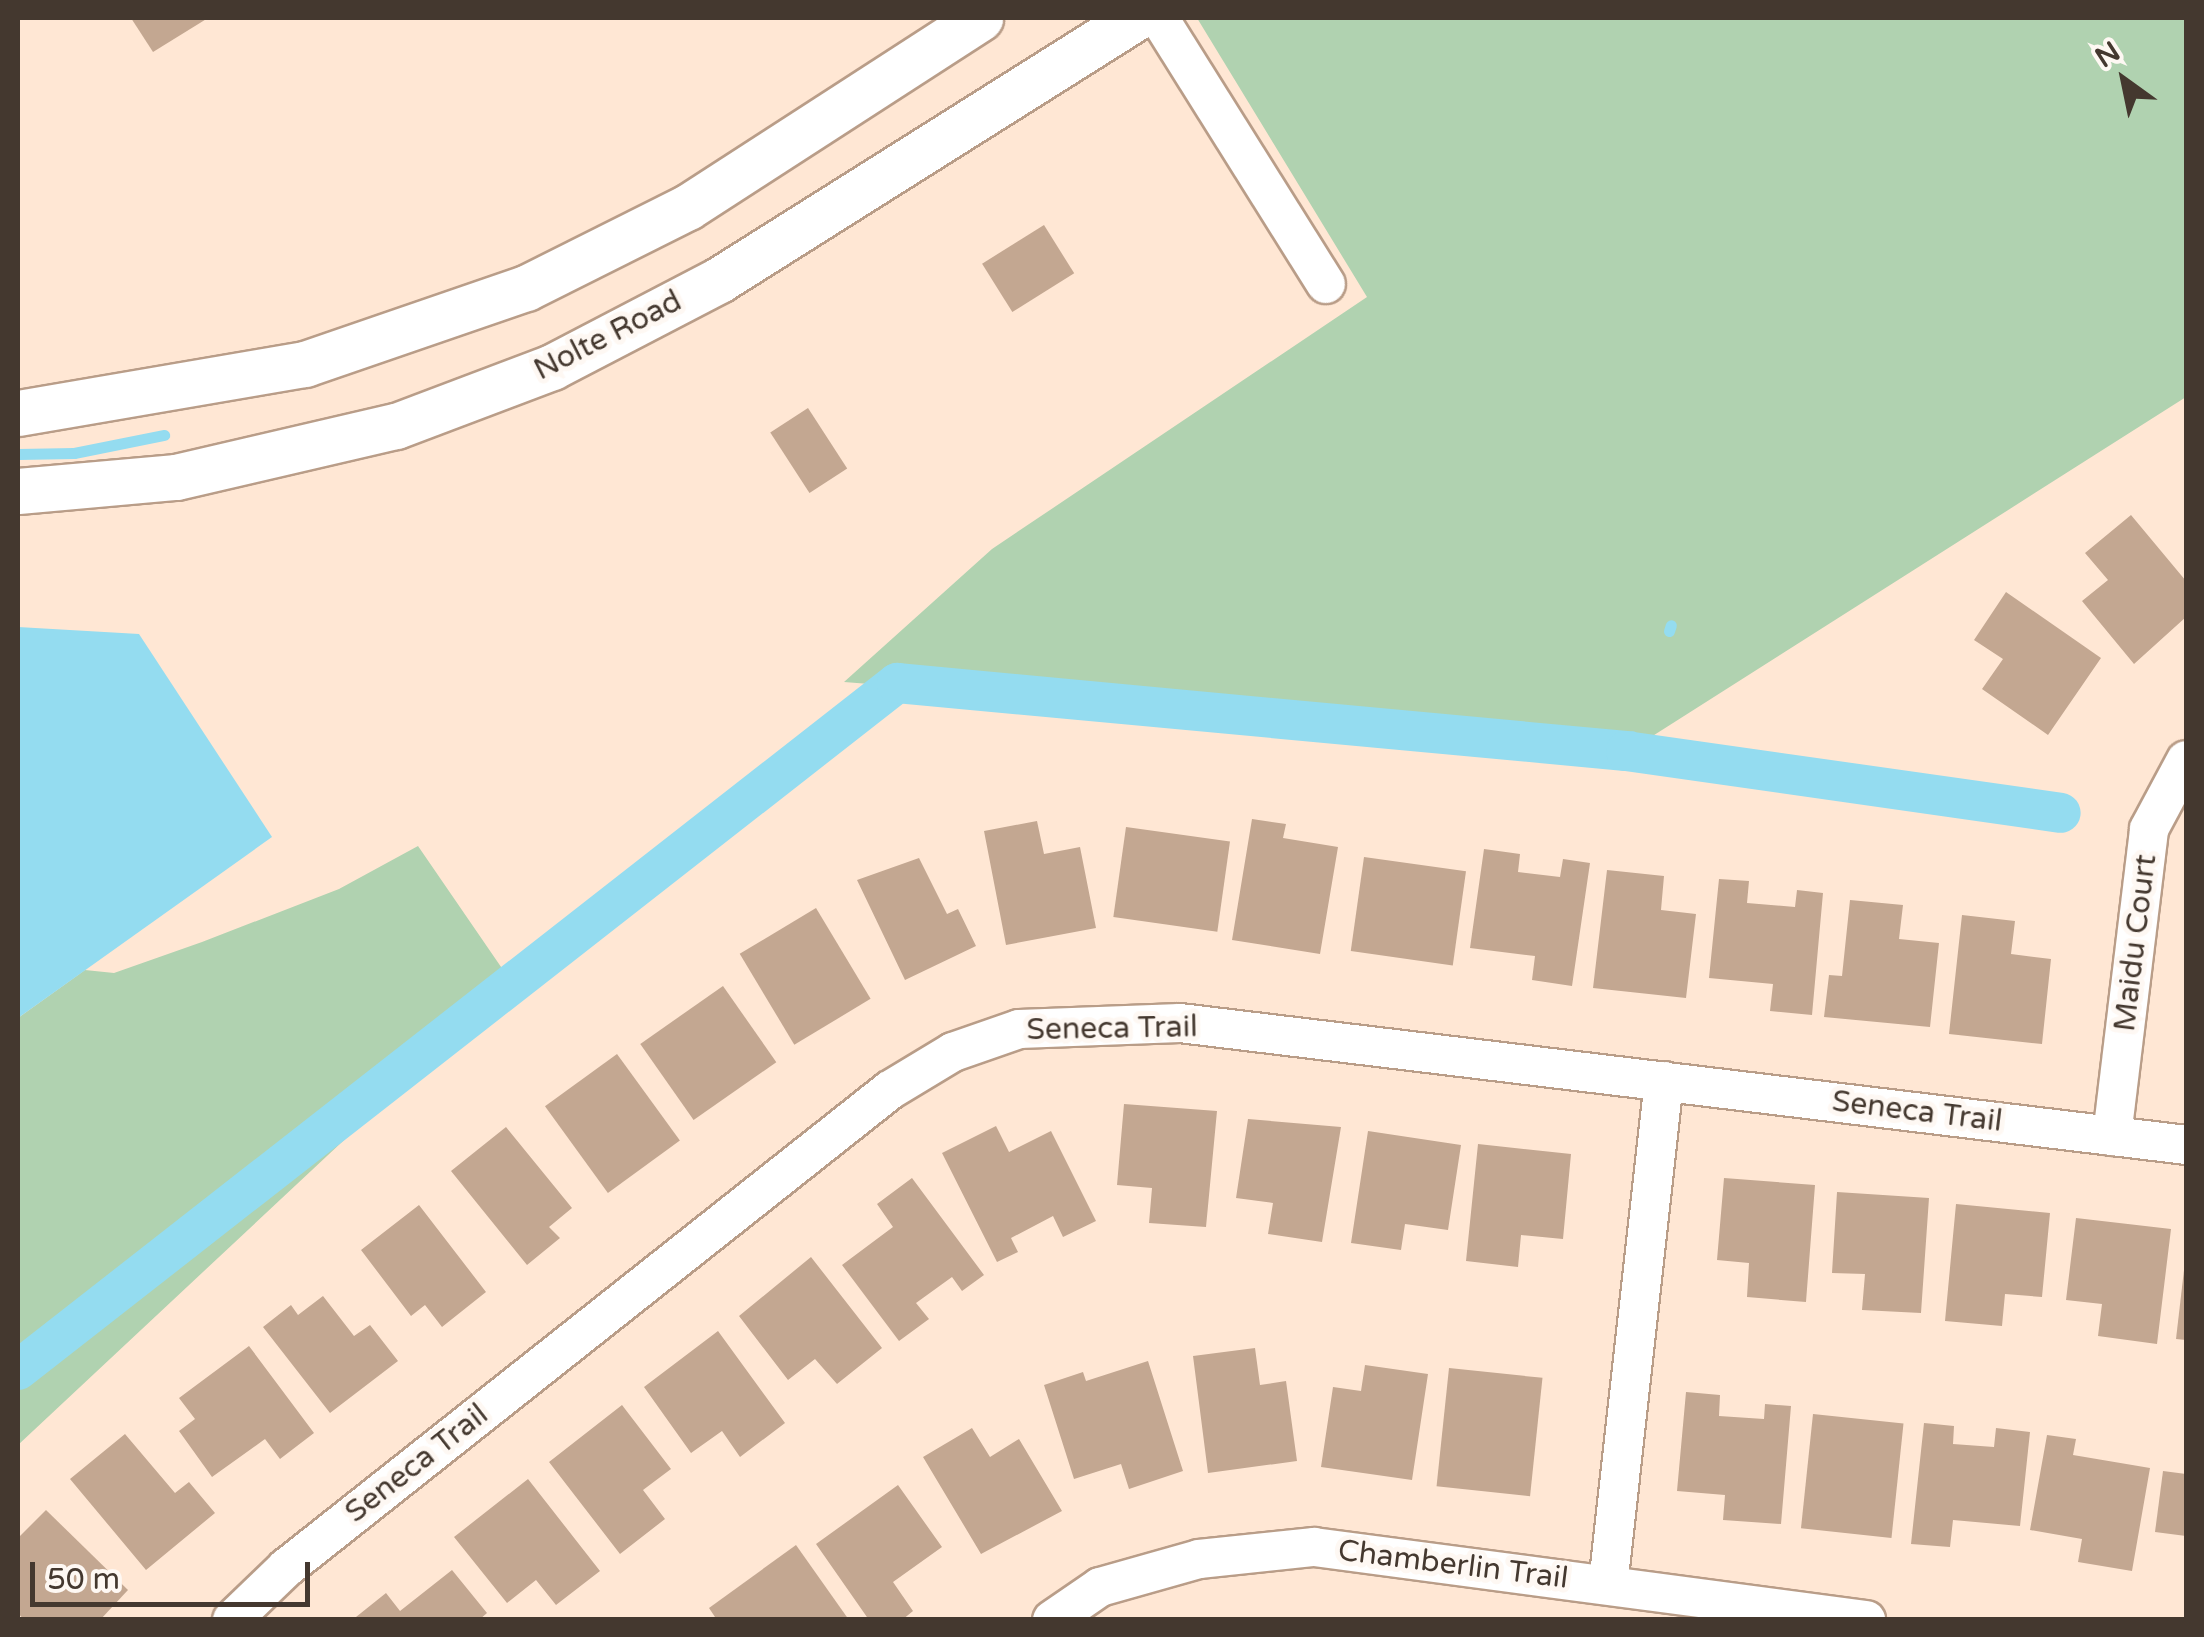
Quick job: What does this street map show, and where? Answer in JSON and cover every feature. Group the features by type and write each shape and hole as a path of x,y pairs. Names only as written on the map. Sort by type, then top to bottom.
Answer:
{"street":[{"path":"18,413 305,364 526,288 688,207 980,18"},
{"name":"Nolte Road","path":"18,490 176,477 396,426 552,368 719,280 1135,18"},
{"path":"1159,18 1326,284"},
{"name":"Maidu Court","path":"2112,1136 2149,828 2186,760"},
{"name":"Seneca Trail","path":"232,1620 286,1568 890,1090 953,1052 1020,1028 1180,1023 2186,1145"},
{"path":"1608,1585 1664,1082"},
{"name":"Chamberlin Trail","path":"1052,1620 1100,1587 1183,1564 1314,1546 1866,1620"}],"green space":[{"path":"1197,18 2186,18 2186,397 1640,744 844,682 992,549 1367,297"},
{"path":"418,846 512,983 18,1445 18,1018 85,970 114,973 202,942 339,889"}],"water":[{"path":"18,627 139,634 272,837 18,1018"}],"building":[{"path":"131,18 208,18 153,52"},
{"path":"1044,225 1074,273 1012,312 982,264"},
{"path":"808,408 847,468 809,493 770,433"},
{"path":"2131,515 2186,581 2186,617 2134,664 2082,601 2108,580 2085,553"},
{"path":"2006,592 2101,658 2048,735 1982,689 2003,659 1974,640"},
{"path":"1252,819 1286,824 1283,838 1338,847 1320,954 1232,940"},
{"path":"1037,821 1044,854 1080,847 1096,928 1006,945 984,831"},
{"path":"1126,827 1230,842 1217,932 1113,917"},
{"path":"1484,849 1520,854 1518,872 1560,877 1563,859 1590,863 1572,986 1532,980 1535,956 1470,948"},
{"path":"1364,857 1466,871 1453,965 1351,951"},
{"path":"919,858 947,914 958,909 976,946 905,980 857,880"},
{"path":"1607,870 1664,876 1661,910 1696,914 1686,998 1593,988"},
{"path":"1719,879 1749,881 1747,903 1795,907 1797,890 1823,893 1812,1015 1770,1011 1773,984 1709,978"},
{"path":"1850,900 1903,905 1899,939 1939,943 1930,1027 1824,1017 1829,975 1842,976"},
{"path":"816,908 871,999 794,1045 740,954"},
{"path":"1962,915 2015,921 2011,954 2051,959 2042,1044 1949,1034"},
{"path":"723,986 776,1062 694,1120 640,1044"},
{"path":"617,1054 680,1141 608,1193 545,1106"},
{"path":"1124,1104 1217,1111 1206,1227 1149,1223 1152,1188 1117,1185"},
{"path":"1248,1119 1341,1127 1322,1242 1268,1234 1273,1203 1236,1198"},
{"path":"996,1126 1009,1152 1051,1131 1096,1221 1063,1237 1053,1216 1011,1238 1018,1252 997,1262 942,1153"},
{"path":"506,1127 572,1208 549,1227 560,1238 527,1265 451,1171"},
{"path":"1368,1131 1461,1145 1448,1230 1405,1224 1401,1250 1351,1243"},
{"path":"1478,1144 1571,1154 1563,1239 1521,1235 1518,1267 1466,1261"},
{"path":"912,1178 984,1275 962,1291 952,1277 916,1303 929,1319 899,1341 842,1265 893,1227 877,1204"},
{"path":"1724,1178 1815,1185 1806,1302 1747,1297 1749,1263 1717,1260"},
{"path":"1837,1192 1929,1198 1921,1313 1862,1310 1865,1274 1832,1273"},
{"path":"1956,1204 2050,1213 2042,1297 2005,1294 2002,1326 1945,1321"},
{"path":"419,1205 486,1292 442,1327 425,1305 411,1316 361,1250"},
{"path":"2076,1218 2171,1229 2157,1344 2098,1336 2102,1304 2066,1300"},
{"path":"811,1257 882,1348 837,1384 815,1359 788,1380 739,1316"},
{"path":"2186,1271 2186,1340 2176,1339"},
{"path":"323,1296 354,1336 370,1325 398,1361 330,1413 263,1327 291,1305 298,1315"},
{"path":"718,1331 785,1423 740,1457 722,1431 691,1453 644,1387"},
{"path":"249,1346 314,1433 280,1459 265,1439 212,1477 179,1431 195,1419 179,1398"},
{"path":"1255,1348 1260,1385 1286,1381 1297,1461 1208,1473 1193,1356"},
{"path":"1148,1361 1183,1471 1129,1489 1121,1464 1074,1479 1044,1385 1083,1372 1086,1381"},
{"path":"1365,1365 1428,1374 1412,1480 1321,1467 1333,1387 1361,1391"},
{"path":"1449,1368 1542,1378 1530,1496 1437,1486"},
{"path":"1686,1392 1720,1395 1719,1416 1764,1419 1765,1404 1791,1406 1781,1524 1723,1520 1725,1495 1677,1491"},
{"path":"622,1405 671,1469 643,1490 665,1519 620,1554 549,1462"},
{"path":"1813,1414 1904,1424 1891,1538 1801,1528"},
{"path":"1924,1423 1954,1426 1953,1444 1994,1447 1996,1428 2030,1432 2020,1526 1953,1520 1950,1547 1911,1544"},
{"path":"972,1428 990,1457 1019,1439 1062,1511 981,1554 923,1457"},
{"path":"125,1434 175,1493 189,1482 215,1513 146,1570 70,1479"},
{"path":"2047,1435 2076,1439 2073,1455 2150,1468 2132,1571 2078,1562 2082,1539 2030,1530"},
{"path":"2163,1471 2186,1474 2186,1536 2155,1532"},
{"path":"528,1479 600,1571 556,1605 536,1580 507,1603 454,1537"},
{"path":"898,1485 942,1547 893,1582 913,1611 902,1620 869,1620 816,1544"},
{"path":"46,1510 128,1590 100,1620 24,1620 18,1613 18,1538"},
{"path":"796,1545 849,1620 717,1620 709,1608"},
{"path":"452,1570 487,1613 479,1620 356,1617 386,1593 400,1611"}],"waterway":[{"path":"18,454 74,453 164,435"},
{"path":"1669,631 1671,625"},
{"path":"18,1370 897,683 1626,751 2061,813"},
{"path":"1626,751 1632,736"}]}
